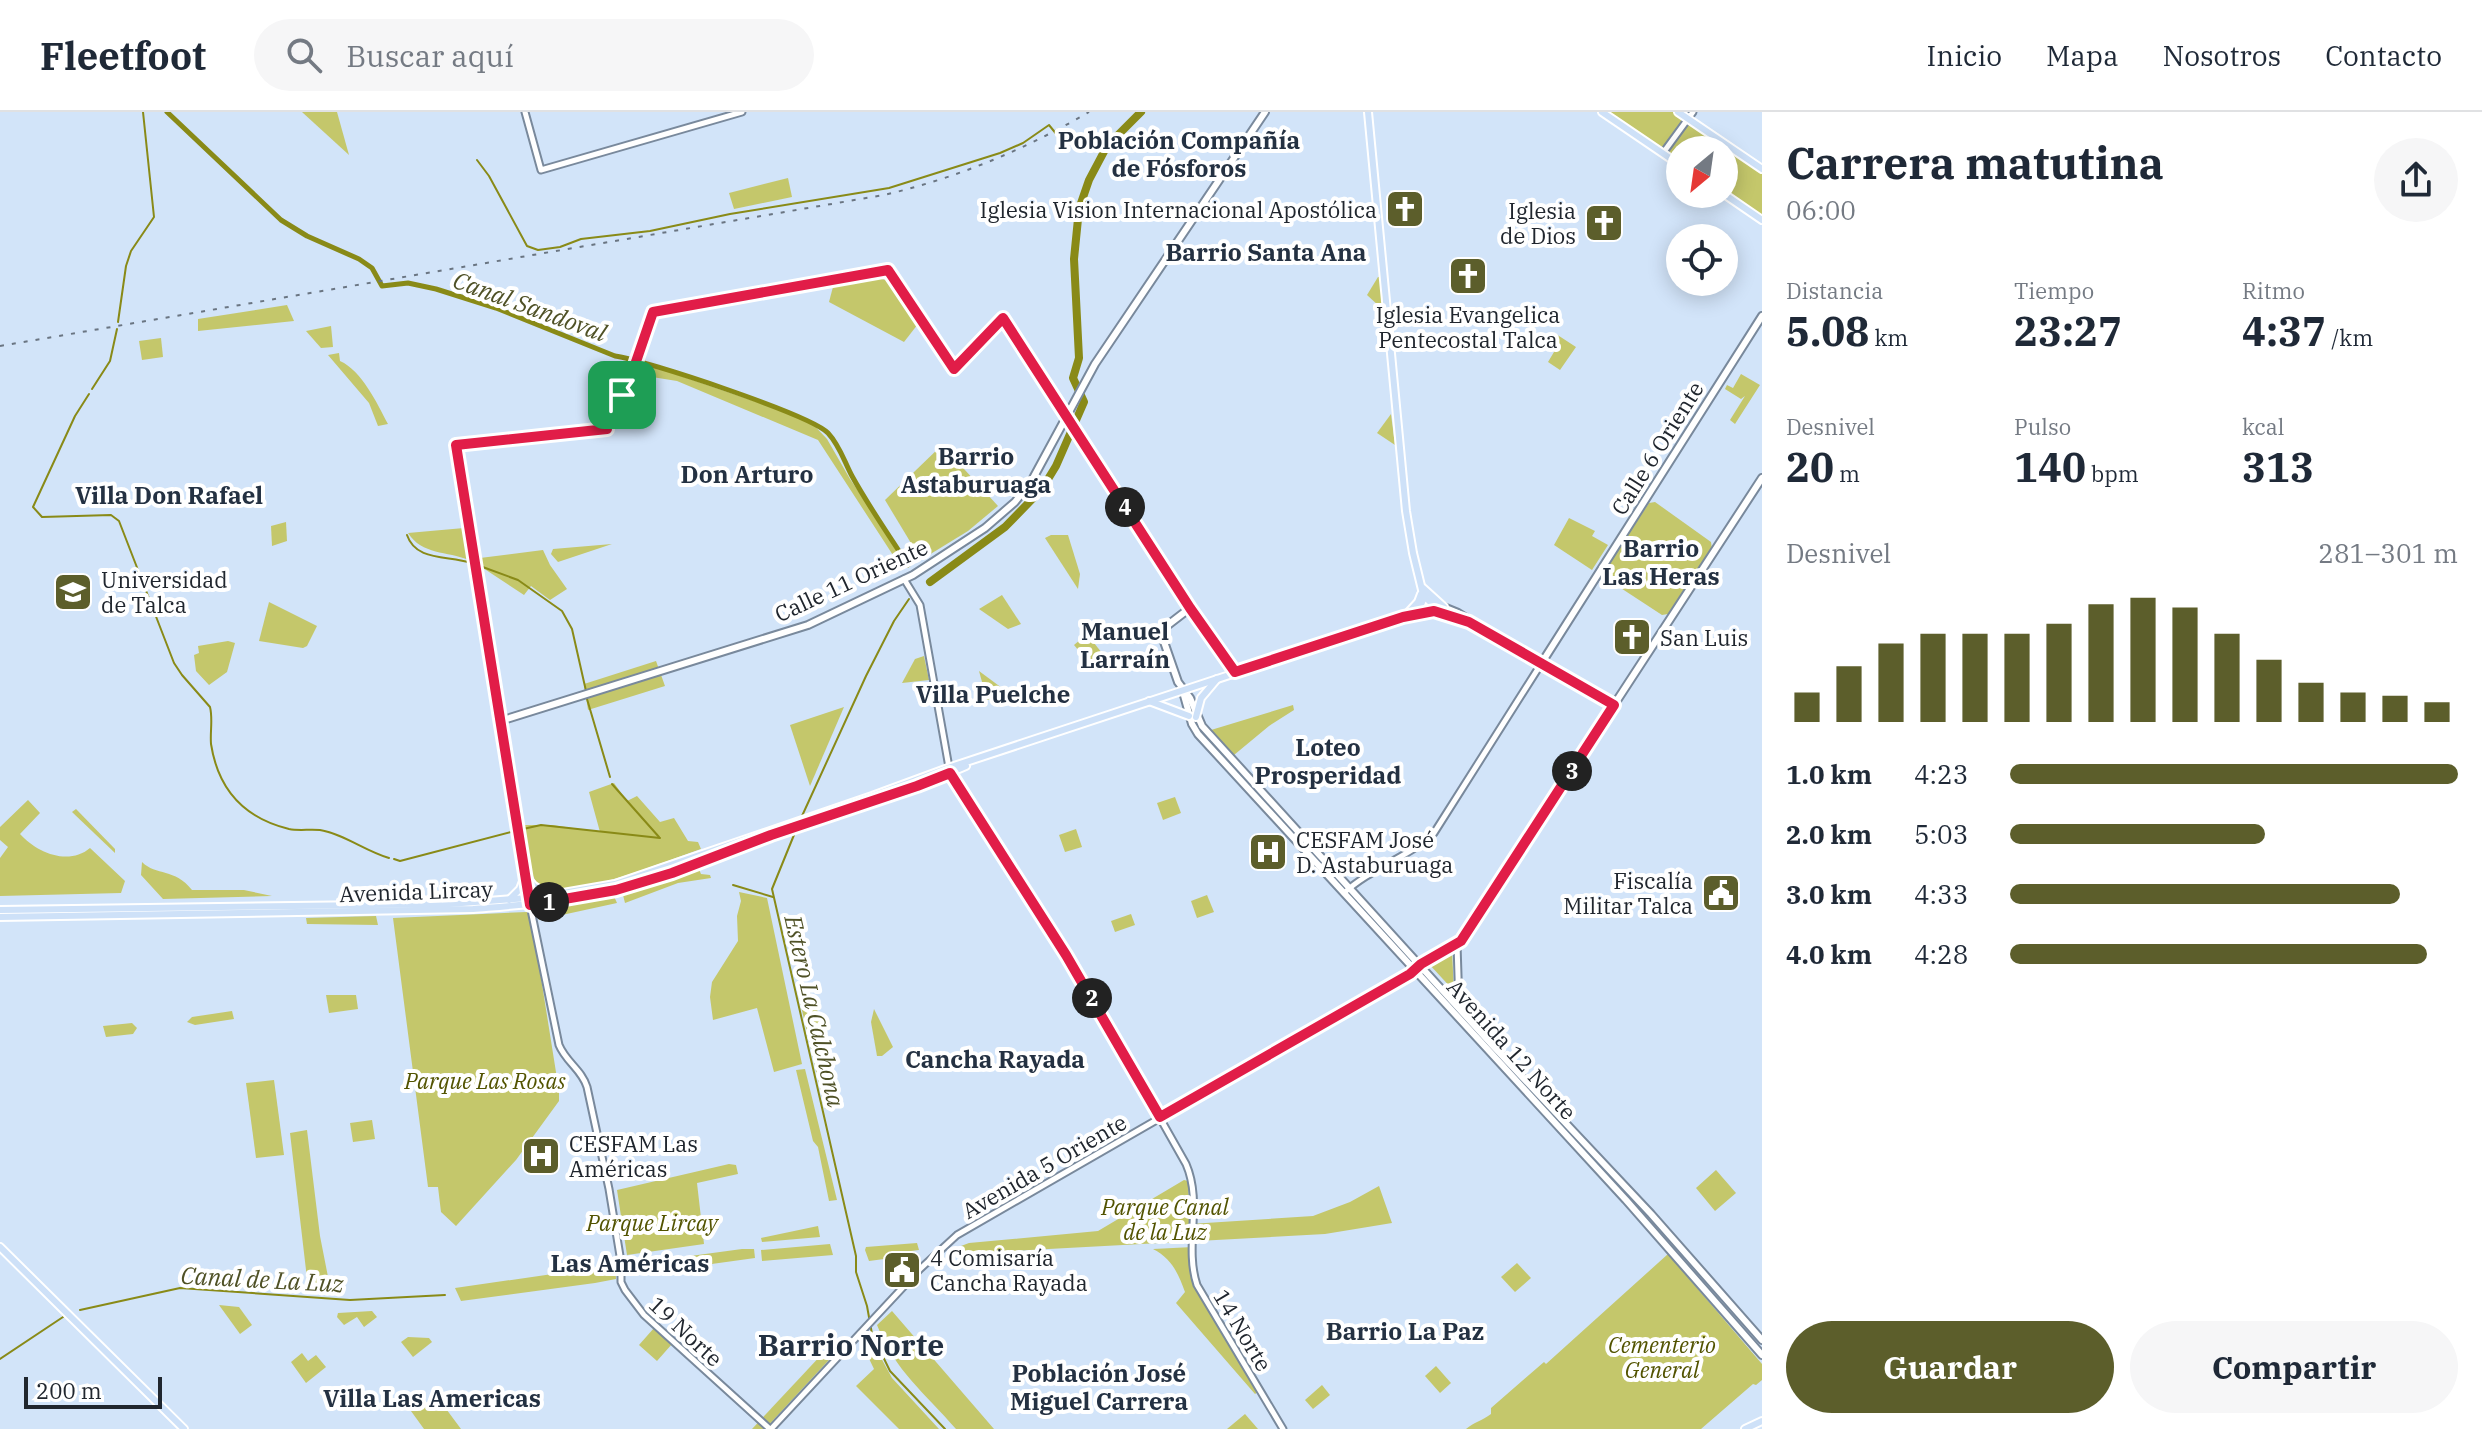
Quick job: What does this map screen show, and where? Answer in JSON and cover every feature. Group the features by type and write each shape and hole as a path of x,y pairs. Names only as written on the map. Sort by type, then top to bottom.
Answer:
{"main road":[{"name":"Calle 11 Oriente","path":"500,721 805,626 904,579 967,541 1015,502 1035,475 1070,422 1070,408 1086,380 1265,112"},
{"path":"1368,112 1406,511 1422,590 1422,607"},
{"path":"1602,112 1666,155"},
{"path":"1678,112 1762,169"},
{"path":"1738,204 1762,220"},
{"name":"Calle 6 Oriente","path":"1541,664 1762,316"},
{"path":"1070,422 1235,672"},
{"path":"1422,590 1432,605 1469,622 1614,705 1762,478"},
{"path":"1422,590 1443,610"},
{"path":"1412,612 1422,590"},
{"path":"1412,612 1432,605"},
{"name":"Avenida 12 Norte","path":"1190,608 1166,626 1162,633 1198,734 1418,967 1762,1355"},
{"path":"1412,612 1443,610"},
{"name":"Avenida Lircay","path":"0,910 530,902 615,884 1412,612"},
{"path":"1149,701 1193,716 1201,698 1217,678"},
{"path":"500,721 530,902"},
{"name":"Avenida Lircay","path":"0,917 341,912 530,902 616,890 672,873 787,827"},
{"path":"525,876 549,896"},
{"path":"508,900 520,889 525,876"},
{"name":"Avenida 12 Norte","path":"1418,967 1651,1214 1762,1340"},
{"path":"0,1247 184,1429"},
{"path":"1741,1332 1749,1325"},
{"path":"1745,1429 1762,1421"}],"street":[{"path":"525,112 541,170 742,112"},
{"path":"1663,153 1693,112"},
{"path":"500,721 456,445 607,429 598,403 616,399 624,393 653,312 888,270 954,369 1003,318 1070,422"},
{"path":"904,579 921,608 949,770"},
{"name":"Calle 6 Oriente","path":"1347,890 1365,875 1434,833 1541,664"},
{"path":"1459,1007 1457,943 1468,933 1614,705"},
{"name":"14 Norte","path":"949,770 1066,955 1160,1117 1191,1177 1194,1194 1193,1264 1197,1285 1283,1429"},
{"name":"19 Norte","path":"530,902 559,1045 585,1080 609,1189 621,1262 621,1282 644,1315 770,1429"},
{"name":"Avenida 5 Oriente","path":"770,1429 954,1238 1457,943"}],"green space":[{"path":"302,112 337,112 349,155"},
{"path":"1607,112 1673,112 1709,136 1666,136 1666,152"},
{"path":"1738,156 1762,172 1762,217 1738,201"},
{"path":"788,178 792,197 734,209 729,193"},
{"path":"1378,277 1383,306 1380,307 1367,295"},
{"path":"877,278 886,280 918,324 904,342 829,302 834,283"},
{"path":"287,305 294,321 198,331 198,319"},
{"path":"331,326 333,347 321,348 306,331"},
{"path":"1556,334 1576,347 1560,370 1548,362 1554,352 1548,347"},
{"path":"161,338 163,357 142,360 139,341"},
{"path":"339,353 340,361 355,372 368,388 388,424 378,426 369,403 328,355"},
{"path":"640,362 809,420 827,439 908,565 902,569 818,440 677,381 637,371"},
{"path":"1741,374 1760,385 1735,424 1730,420 1745,396 1741,399 1725,389 1727,385 1733,388"},
{"path":"1391,414 1395,445 1377,433"},
{"path":"942,445 998,506 968,531 920,558 885,500"},
{"path":"1655,502 1711,542 1712,549 1668,614 1662,615 1607,579 1604,571 1649,503"},
{"path":"1569,518 1595,531 1592,536 1608,545 1592,570 1554,545"},
{"path":"286,522 287,541 272,546 271,526"},
{"path":"464,528 469,560 428,549 408,533"},
{"path":"1068,535 1080,574 1078,589 1045,538"},
{"path":"612,544 558,562 551,554 553,549"},
{"path":"543,550 567,589 550,600 531,586 524,595 480,566 480,558"},
{"path":"1002,595 1021,624 1008,629 979,609"},
{"path":"269,602 317,626 307,646 303,648 259,641"},
{"path":"1087,634 1109,662 1106,667 1095,670 1074,645"},
{"path":"228,641 235,643 227,672 209,685 196,671 194,655 199,653 198,646"},
{"path":"924,656 929,680 902,683 915,659"},
{"path":"656,661 665,686 588,710 584,684"},
{"path":"979,671 1010,694 987,700"},
{"path":"1293,705 1294,710 1234,755 1211,730"},
{"path":"844,707 810,786 790,725"},
{"path":"614,783 627,801 637,796 660,822 674,818 688,841 698,842 701,849 595,884 560,889 536,882 530,870 523,825 552,825 600,832 589,792"},
{"path":"1175,797 1181,813 1163,820 1157,803"},
{"path":"28,800 40,813 20,834 27,841 44,852 63,856 73,856 90,848 125,881 121,893 0,896 0,858 8,847 0,840 0,827"},
{"path":"76,809 115,849 115,853 72,812"},
{"path":"1076,829 1082,847 1065,852 1059,835"},
{"path":"142,862 179,878 192,890 244,890 272,896 163,899 141,875"},
{"path":"698,867 701,874 710,875 711,878 678,883 625,903 622,891"},
{"path":"739,892 767,898 802,1064 774,1072 757,1008 713,1020 712,982 738,941"},
{"path":"613,894 617,903 539,920 538,910 565,907"},
{"path":"1207,895 1214,912 1197,918 1191,901"},
{"name":"Parque Las Rosas","path":"527,912 531,915 559,1101 516,1160 456,1226 441,1212 438,1187 428,1187 393,918"},
{"path":"1131,914 1135,925 1115,932 1111,921"},
{"path":"376,916 378,925 307,924 306,918"},
{"path":"1452,951 1454,991 1429,964"},
{"path":"797,989 814,995 838,1105 825,1109"},
{"path":"326,995 356,995 358,1009 329,1013"},
{"path":"874,1009 893,1047 882,1056 877,1056 871,1022"},
{"path":"232,1011 234,1019 195,1025 187,1022 192,1017"},
{"path":"132,1023 137,1028 133,1034 106,1037 103,1026"},
{"path":"805,1069 837,1200 829,1201 818,1147 813,1141 796,1070"},
{"path":"274,1080 284,1155 256,1158 246,1083"},
{"path":"372,1120 375,1139 353,1142 350,1123"},
{"path":"307,1130 320,1236 330,1287 308,1287 290,1133"},
{"name":"Parque Lircay","path":"729,1164 736,1165 738,1174 697,1183 704,1244 627,1255 617,1190"},
{"path":"1716,1170 1736,1193 1715,1211 1696,1188"},
{"name":"Parque Canal de la Luz","path":"1184,1180 1188,1181 1190,1224 1313,1216 1350,1202 1379,1186 1392,1223 1325,1234 957,1254 961,1246 969,1243 1098,1231"},
{"path":"818,1226 820,1237 762,1242 761,1238"},
{"path":"917,1243 919,1250 911,1251 907,1256 869,1261 865,1250 866,1247"},
{"path":"830,1244 833,1255 762,1261 761,1250"},
{"path":"1193,1247 1194,1280 1259,1391 1255,1394 1176,1303 1185,1292 1180,1279 1170,1262 1153,1249"},
{"path":"754,1249 755,1258 625,1276 624,1265"},
{"name":"Cementerio General","path":"1668,1254 1762,1364 1762,1380 1753,1384 1701,1429 1466,1429 1491,1414 1491,1408 1544,1362 1546,1364"},
{"path":"1517,1263 1531,1278 1515,1292 1501,1277"},
{"path":"615,1265 616,1279 595,1283 461,1301 455,1288"},
{"path":"219,1305 239,1307 252,1325 240,1334"},
{"path":"372,1311 377,1317 364,1327 357,1317 344,1325 337,1317 338,1313"},
{"path":"892,1311 994,1429 956,1429 912,1381 893,1356 877,1325"},
{"path":"654,1328 672,1344 657,1361 639,1345"},
{"path":"868,1334 892,1378 939,1429 899,1429 856,1386 874,1369 861,1342"},
{"path":"408,1337 429,1338 432,1342 413,1357 401,1342"},
{"path":"841,1347 765,1429 752,1429 824,1352"},
{"path":"302,1353 308,1361 316,1355 326,1367 306,1383 291,1362"},
{"path":"1436,1366 1451,1383 1440,1393 1425,1376"},
{"path":"1322,1385 1330,1395 1313,1409 1305,1400"},
{"path":"415,1392 427,1406 438,1398 461,1429 424,1429 403,1400"},
{"path":"1245,1414 1258,1429 1227,1429"}],"waterway":[{"path":"118,322 131,251 154,217 143,112"},
{"name":"Canal Sandoval","path":"167,112 281,220 307,236 359,259 372,268 382,286 408,283 496,308 615,356 726,389 815,425 836,443 859,487 908,565"},
{"path":"930,582 1005,527 1042,489 1056,466 1084,402 1073,378 1079,358 1074,259 1079,209 1089,180 1107,146 1141,112"},
{"path":"477,160 527,246 538,250 560,247 581,239 650,231 730,214 889,188 1000,153 1023,143 1049,125 1062,141 1100,141"},
{"path":"1102,145 1106,149"},
{"path":"92,389 110,361 117,329"},
{"path":"89,394 75,416 33,507 42,517 111,515 119,521 174,663 210,707 211,744 220,775 246,809 273,824 293,830 329,832 389,858"},
{"path":"407,535 411,544 425,554 471,563"},
{"path":"480,566 518,580 562,611 572,629 586,691"},
{"name":"Estero La Calchona","path":"802,816 866,676 909,599"},
{"path":"587,699 610,777"},
{"path":"612,784 659,837"},
{"path":"523,829 541,825 660,838"},
{"name":"Estero La Calchona","path":"796,830 772,889 856,1256 856,1272 872,1334 890,1371 945,1429"},
{"path":"394,859 400,861 515,831"},
{"path":"733,885 773,897"},
{"name":"Canal de La Luz","path":"80,1310 180,1288 350,1300 445,1295"},
{"name":"Canal de La Luz","path":"0,1359 63,1317"}],"railway":[{"path":"0,346 884,195 990,161 1040,139 1089,112"}],"place":[{"name":"Iglesia Vision Internacional Apostólica","path":"1405,209"},
{"name":"Iglesia de Dios","path":"1604,223"},
{"name":"Iglesia Evangelica Pentecostal Talca","path":"1468,276"},
{"name":"Universidad de Talca","path":"73,592"},
{"name":"San Luis","path":"1632,637"},
{"name":"CESFAM José D. Astaburuaga","path":"1268,852"},
{"name":"Fiscalía Militar Talca","path":"1721,893"},
{"name":"CESFAM Las Américas","path":"541,1156"},
{"name":"4 Comisaría Cancha Rayada","path":"902,1270"}],"district":[{"name":"Población Compañía de Fósforos","path":"1179,154"},
{"name":"Barrio Santa Ana","path":"1266,252"},
{"name":"Barrio Astaburuaga","path":"976,470"},
{"name":"Don Arturo","path":"747,474"},
{"name":"Villa Don Rafael","path":"169,495"},
{"name":"Barrio Las Heras","path":"1661,562"},
{"name":"Manuel Larraín","path":"1125,645"},
{"name":"Villa Puelche","path":"993,694"},
{"name":"Loteo Prosperidad","path":"1328,761"},
{"name":"Cancha Rayada","path":"995,1059"},
{"name":"Las Américas","path":"630,1263"},
{"name":"Barrio La Paz","path":"1405,1331"},
{"name":"Barrio Norte","path":"851,1344"},
{"name":"Población José Miguel Carrera","path":"1099,1387"},
{"name":"Villa Las Americas","path":"432,1398"}],"route":[{"path":"888,270 954,369 1003,318 1190,608 1235,672 1403,617 1434,611 1469,622 1598,699 1614,705 1461,941 1421,964 1410,974 1160,1117 1066,955 950,773 672,873 616,890 530,905 456,445 607,429 598,403 622,395 629,384 653,312 888,270"}]}
